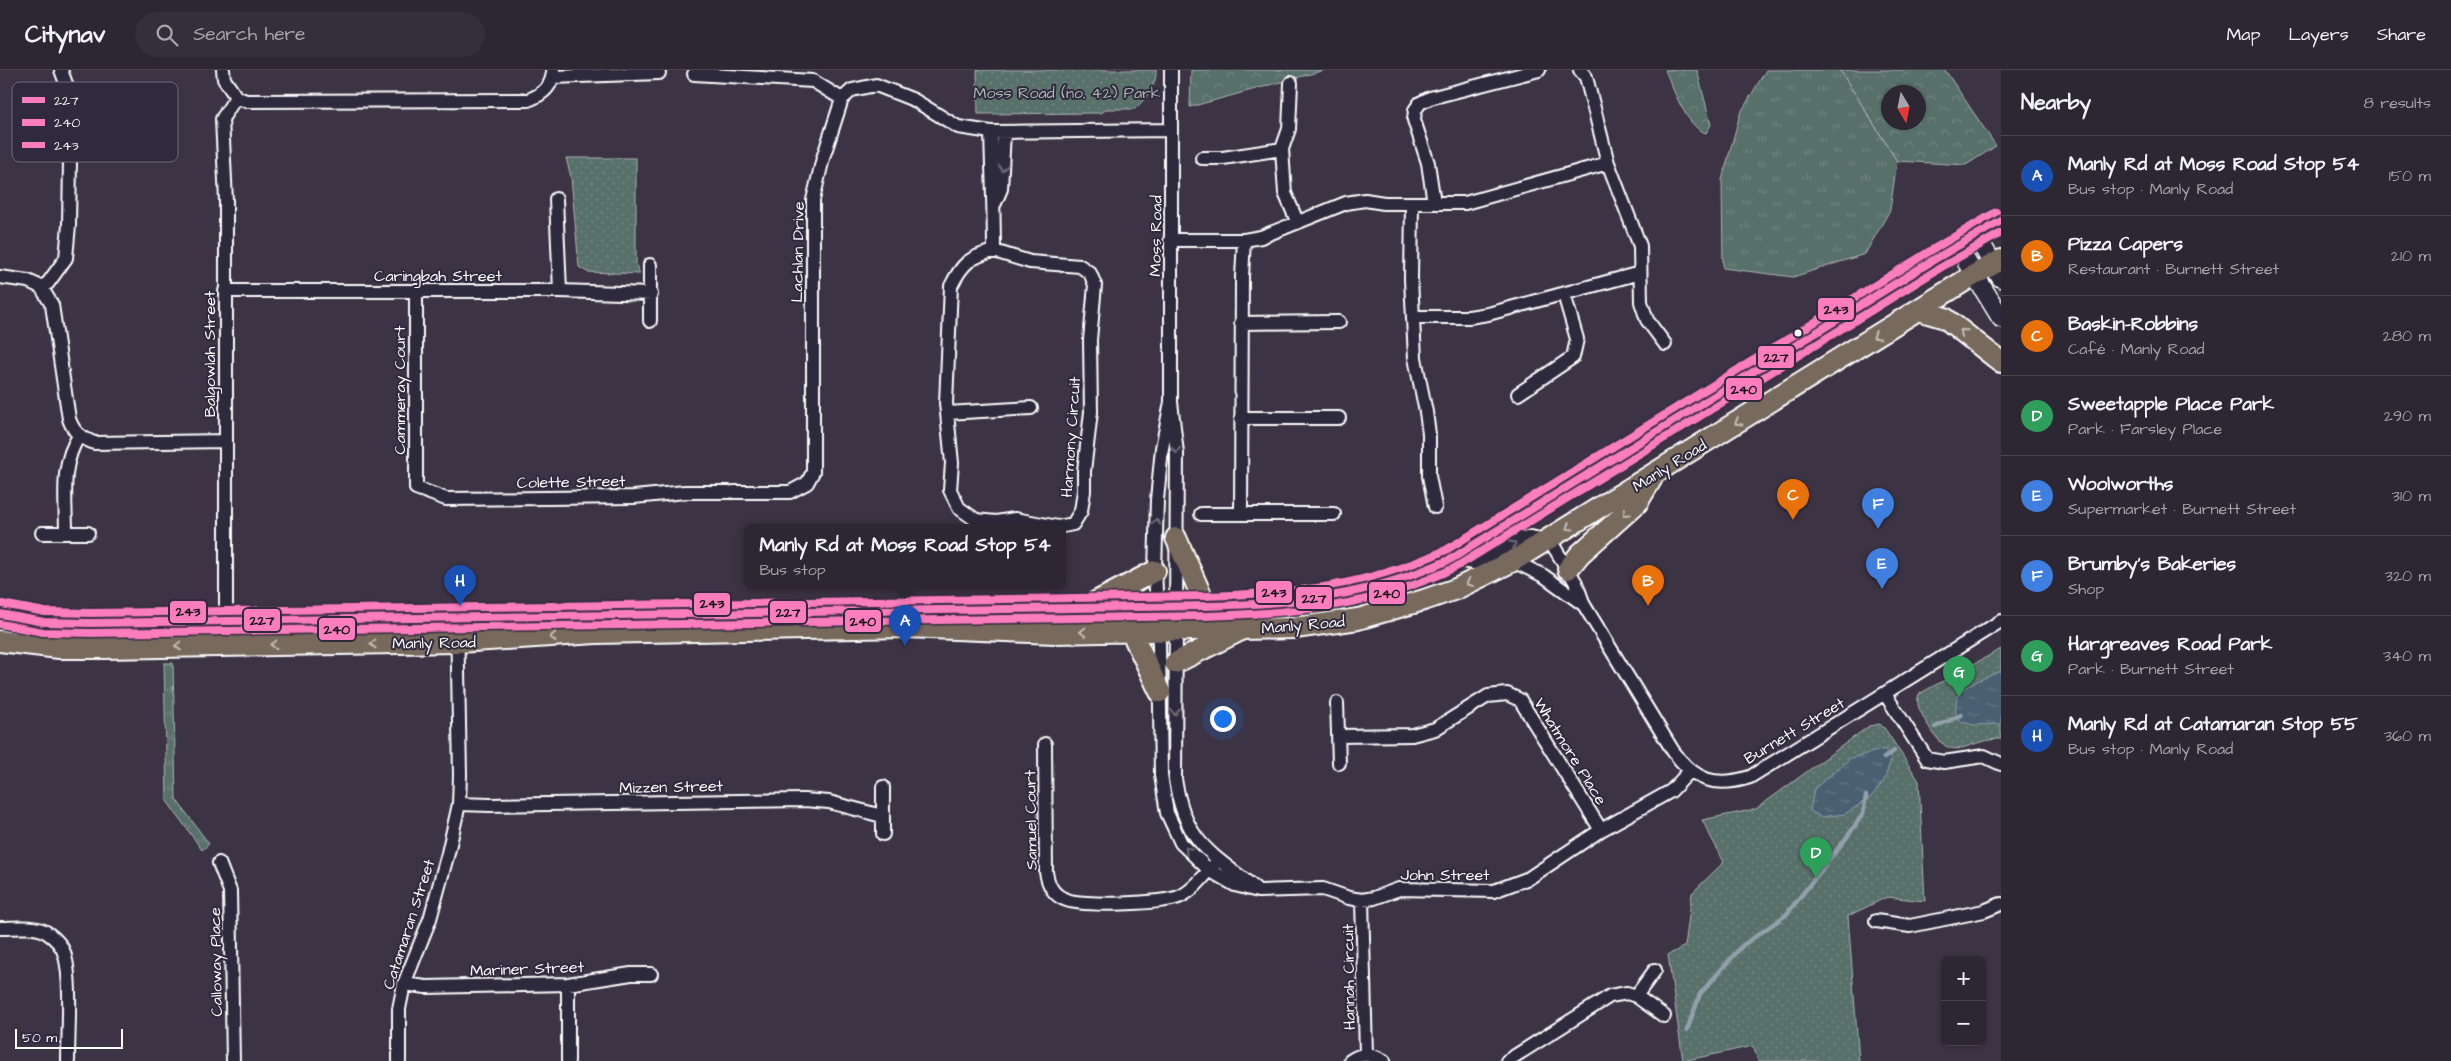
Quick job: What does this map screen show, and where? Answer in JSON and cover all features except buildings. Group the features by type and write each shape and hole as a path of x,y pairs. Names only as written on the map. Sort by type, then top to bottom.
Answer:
{"main road":[{"name":"Manly Road","path":"0,614 44,622 66,623 1206,606 1298,603 1329,599 1407,579 1451,559 1957,246 2001,221"},
{"path":"1976,235 1998,268"},
{"path":"1957,246 2001,318"},
{"name":"Manly Road","path":"0,641 59,648 458,642 596,633 896,628 1055,633 1295,628 1358,619 1456,589 1513,561 1974,275 1998,268"},
{"path":"1918,310 1945,318 2001,362"},
{"path":"1568,568 1580,554 1636,503 1655,474"},
{"path":"1176,538 1206,606"},
{"path":"1086,607 1155,571"},
{"path":"1175,663 1244,629"},
{"path":"1131,631 1160,692"}],"street":[{"path":"62,70 66,82"},
{"path":"223,70 224,79 236,97 254,101 528,100 543,94 553,74 659,73"},
{"name":"Moss Road","path":"1166,606 1176,538 1177,453 1171,402 1171,70"},
{"path":"1434,203 1428,163 1414,120 1415,110 1420,103 1430,98 1539,70"},
{"path":"1580,70 1586,77 1608,163 1640,246 1641,302 1647,320 1664,344"},
{"path":"694,74 813,81 842,99 852,90 876,85 914,100 958,127 991,132 1171,130"},
{"path":"1291,83 1289,129 1282,149 1284,193 1297,221"},
{"name":"Balgowlah Street","path":"226,646 226,192 222,120 236,97"},
{"name":"Lachlan Drive","path":"808,483 813,472 813,200 823,158 842,99"},
{"path":"991,132 994,251"},
{"path":"994,203 1001,190 1004,132"},
{"path":"1202,158 1223,158 1282,149"},
{"path":"41,287 48,282 66,258 69,225 70,162"},
{"path":"1170,240 1244,240 1261,237 1346,203 1365,200 1412,204 1464,203 1608,163"},
{"path":"556,199 560,291"},
{"path":"1412,204 1411,278 1415,358 1427,419 1429,476 1436,507"},
{"path":"1241,514 1244,240"},
{"name":"Harmony Circuit","path":"1040,524 1015,520 996,522 976,520 959,508 950,490 952,463 947,413 951,286 959,269 972,258 994,251 1030,262 1080,266 1090,273 1095,285 1090,340 1092,412 1084,471 1084,491 1081,511 1073,524 1066,525"},
{"path":"650,265 650,321"},
{"path":"1414,317 1469,317 1488,314 1640,273"},
{"path":"0,277 28,281 41,287 52,305 69,419 73,431 79,436 94,443 226,442"},
{"name":"Caringbah Street","path":"225,291 560,291 650,294"},
{"name":"Cammeray Court","path":"416,292 416,488"},
{"path":"1518,394 1573,357 1577,339 1564,294"},
{"path":"1242,323 1339,322"},
{"name":"Moss Road","path":"1166,606 1155,571 1157,480 1171,402"},
{"path":"947,413 1031,408"},
{"path":"1241,418 1339,418"},
{"path":"66,532 66,464 70,451 79,436"},
{"name":"Colette Street","path":"416,488 446,499 634,497 686,492 790,492 808,483"},
{"path":"1202,514 1334,514"},
{"path":"42,532 88,533"},
{"path":"1451,559 1474,563 1522,539 1531,537 1546,541"},
{"name":"Burnett Street","path":"1546,541 1554,547 1568,568 1584,605 1673,751 1690,771 1705,780 1720,783 1736,782 1750,777 2001,621"},
{"name":"Burnett Street","path":"1513,561 1544,576 1584,605"},
{"path":"1166,606 1167,631 1160,692 1161,775 1167,813 1181,843 1214,866 1235,885 1258,891 1322,890 1362,900"},
{"path":"1166,606 1167,631 1175,663 1175,779 1178,798 1192,833 1214,866"},
{"name":"Catamaran Street","path":"399,1061 399,1008 404,984 430,919 459,804 457,618"},
{"name":"Whatmore Place","path":"1339,736 1412,735 1435,729 1488,696 1507,694 1520,700 1601,830"},
{"path":"1885,694 1927,759 1944,762 1984,756 2001,764"},
{"path":"1337,703 1339,764"},
{"name":"Samuel Court","path":"1044,744 1046,872 1051,889 1057,895 1069,901 1081,903 1171,900 1190,890 1214,866"},
{"name":"John Street","path":"1362,900 1374,898 1399,889 1494,891 1529,878 1601,830 1671,791 1690,771"},
{"path":"883,786 883,834"},
{"name":"Mizzen Street","path":"459,804 804,800 829,802 882,816"},
{"name":"Calloway Place","path":"219,864 230,891 233,1061"},
{"name":"Hannah Circuit","path":"1362,900 1366,1054"},
{"path":"1876,921 1910,926 1984,911 2001,904"},
{"path":"0,928 23,928 45,931 58,943 65,955 67,972 68,1061"},
{"path":"1636,996 1655,970"},
{"name":"Mariner Street","path":"404,984 426,987 568,984 631,974 651,974"},
{"path":"568,984 568,1061"},
{"path":"1507,1061 1610,996 1626,994 1636,996 1664,1016"},
{"path":"1350,1061 1366,1054 1374,1055 1384,1061"}],"green space":[{"name":"Moss Road (no. 42) Park","path":"977,70 1156,70 1156,76 1147,96 1135,109 1107,109 1101,113 978,114"},
{"path":"1191,70 1325,70 1190,107"},
{"path":"1665,70 1697,70 1711,125 1706,133 1692,123 1686,115"},
{"path":"1766,70 1840,70 1897,161 1890,210 1865,254 1793,277 1723,268 1722,180 1740,114"},
{"path":"1840,70 1945,70 1996,146 1966,165 1897,161"},
{"path":"566,158 636,158 636,265 640,274 587,272 579,267 571,177"},
{"path":"2001,649 2001,739 1987,740 1959,749 1944,745 1926,722 1921,712 1918,705 1919,694"},
{"path":"164,663 173,663 176,799 209,844 202,850 167,801"},
{"path":"1880,724 1919,781 1925,901 1887,897 1848,916 1859,1061 1758,1061 1753,1046 1683,1061 1668,955 1685,946 1692,893 1724,862 1702,820 1756,809 1869,726"}],"water":[{"path":"2001,671 2001,724 1973,725 1957,720 1957,699 1961,692 1974,683"},
{"path":"1885,749 1891,760 1884,781 1871,797 1845,814 1821,817 1810,811 1814,789 1851,758"}],"waterway":[{"path":"1935,727 1961,715"},
{"path":"1884,758 1894,751"},
{"path":"1687,1030 1700,994 1742,946 1786,915 1863,814 1866,796"}],"transit line":[{"name":"243","path":"2,604 45,612 91,613 1206,596 1270,593 1328,586 1386,573 1446,550 1996,212"},
{"name":"227","path":"0,614 44,622 91,623 1206,606 1271,603 1331,596 1389,582 1451,559 1935,259 2001,221"},
{"name":"240","path":"0,624 43,632 91,633 1206,616 1303,610 1365,599 1395,591 1456,567 1940,268 2001,233"}],"place":[{"name":"Baskin-Robbins","path":"1793,520"},
{"name":"Brumby's Bakeries","path":"1878,529"},
{"name":"Woolworths","path":"1882,589"},
{"name":"Manly Rd at Catamaran Stop 55","path":"460,606"},
{"name":"Pizza Capers","path":"1648,606"},
{"name":"Manly Rd at Moss Road Stop 54","path":"905,646"},
{"name":"Hargreaves Road Park","path":"1959,697"},
{"name":"Sweetapple Place Park","path":"1816,878"}]}
